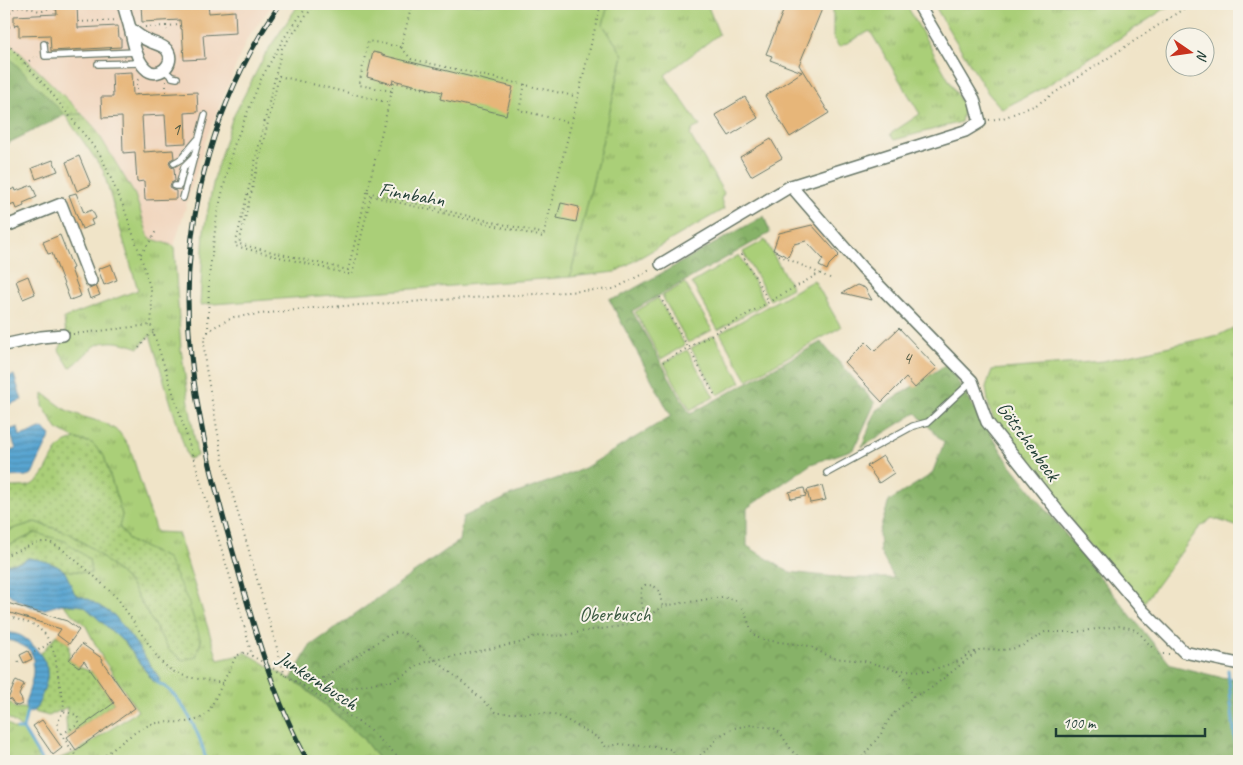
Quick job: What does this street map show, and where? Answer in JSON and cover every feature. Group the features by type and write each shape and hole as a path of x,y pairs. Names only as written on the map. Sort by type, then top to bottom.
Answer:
{"street":[{"path":"123,4 129,24 142,62 156,73 164,70 170,57 166,49 137,35 129,24"},
{"path":"661,264 791,186 965,131 980,122 974,99 918,4"},
{"name":"Götschenbeck","path":"791,186 862,268 972,381 987,422 1061,516 1144,612 1184,652"},
{"path":"4,227 61,204 91,281"},
{"path":"4,345 40,337 64,335"},
{"path":"1184,652 1239,664"}],"lane":[{"path":"44,44 45,56 142,62"},
{"path":"98,64 142,62"},
{"path":"164,70 172,77 177,78"},
{"path":"183,198 205,115"},
{"path":"174,163 194,145 200,136"},
{"path":"175,186 179,186 184,167 194,157"},
{"path":"828,473 913,426 928,422 972,381"}],"path":[{"path":"18,26 5,27 10,12 16,7 24,6 42,11 54,4 55,13"},
{"path":"208,332 209,277 217,215 234,148 261,79 284,38 309,4"},
{"name":"Finnbahn","path":"315,4 282,48 235,246 352,274 371,196 543,237 601,4"},
{"path":"401,48 412,4"},
{"path":"980,122 1003,118 1036,105 1191,4"},
{"path":"78,22 181,25"},
{"path":"166,26 167,30"},
{"path":"4,40 49,90 101,156 124,208 151,291 151,325 239,606 252,656"},
{"path":"392,91 359,84 368,41 401,48 411,59 574,96"},
{"path":"25,64 33,58 45,56"},
{"path":"137,95 136,81 142,62"},
{"path":"390,103 279,76 239,244 348,270 390,103 394,82 430,90"},
{"path":"524,84 518,110 568,122"},
{"path":"367,192 540,233"},
{"path":"140,254 157,228"},
{"path":"742,254 769,302"},
{"path":"779,255 832,279"},
{"path":"285,676 223,461 205,362 204,339 208,332 214,326 234,317 313,308 614,289 661,264"},
{"path":"664,362 820,273"},
{"path":"660,297 716,397"},
{"path":"64,335 151,325"},
{"path":"139,348 154,333"},
{"path":"4,556 39,542 50,542 62,549 91,573 118,600 160,661 172,671 187,677 223,683 208,713 202,718 195,721 153,724 140,729 98,761"},
{"path":"647,617 644,615 640,597 641,589 645,586 653,585 658,588 663,606"},
{"path":"322,678 329,687 336,689 392,681 423,664 435,660 523,642 533,637 560,636 616,627 647,617 663,606 722,597 735,600 744,610 752,632 756,637 764,640 810,646 834,658 864,661 898,670 929,671 959,661 979,650 1012,649 1024,645 1045,632 1082,631 1120,626 1135,630 1157,653 1177,654 1184,652"},
{"path":"4,615 35,625 46,635 55,655 64,702 63,711 58,722 58,729 79,761"},
{"path":"302,686 322,678 387,636 398,632 414,640 425,652 497,713 547,713 561,717 597,737 606,746 619,744 665,748 674,750 675,756 680,761"},
{"path":"30,654 50,643"},
{"path":"858,761 881,734 896,711 913,697 930,689 979,650"},
{"name":"Junkernbusch","path":"223,683 236,656 245,652 302,686 366,728 403,761"},
{"path":"18,662 22,659"},
{"path":"898,670 906,679 913,697"},
{"path":"61,734 77,725 79,720 76,715 63,711"},
{"path":"692,761 710,748 719,736 734,728 751,725 774,728 780,733 793,752 803,761"}],"shaded area":[{"path":"4,4 273,4 247,39 207,136 174,246 149,238 135,195 95,128 4,37"}],"green space":[{"path":"299,4 608,4 603,25 623,55 570,277 200,305 204,230 215,174 232,119 266,53"},
{"path":"608,4 707,4 719,34 665,75 700,126 693,129 690,135 724,193 721,199 724,209 615,272 570,277 623,55 603,25"},
{"path":"833,4 906,4 964,107 961,122 894,140 890,134 920,114 870,31 839,47 833,37"},
{"path":"934,4 1172,4 1048,85 1002,109 988,93"},
{"path":"4,37 82,114 65,115 4,52"},
{"path":"4,52 65,115 4,145"},
{"path":"82,114 95,128 135,195 149,238 174,246 181,349 197,456 188,459 150,335 139,348 117,342 106,342 95,346 70,368 59,350 66,334 64,318 138,290 103,170 65,115"},
{"name":"Oberbusch","path":"764,216 770,233 632,311 690,414 821,342 875,403 854,449 811,464 747,508 747,546 789,572 845,578 894,578 880,552 879,533 889,501 932,474 944,443 916,413 862,447 876,410 947,364 1007,460 1171,665 1219,677 1239,679 1239,761 380,761 361,736 303,686 291,679 310,646 459,541 463,517 509,496 583,469 671,416 609,299 619,297"},
{"path":"765,240 792,288 770,300 743,252"},
{"path":"739,255 766,303 718,330 692,283"},
{"path":"814,280 841,327 747,380 720,333"},
{"path":"685,283 712,330 688,343 662,296"},
{"path":"658,298 685,345 661,359 635,312"},
{"path":"1239,324 1239,527 1212,518 1199,528 1143,604 1081,535 1043,479 998,428 989,408 986,387 992,370 1103,361 1219,335"},
{"path":"714,335 741,382 718,395 691,348"},
{"path":"687,350 714,397 690,410 664,363"},
{"path":"43,393 66,410 105,423 119,432 130,448 156,532 178,533 218,660 245,652 302,686 361,736 380,761 53,761 78,751 138,711 103,659 86,626 62,604 84,606 126,644 153,681 160,679 114,615 88,599 75,594 64,570 91,573 89,559 35,533 4,548 4,533 35,522 69,533 93,549 129,582 169,650 167,559 129,541 119,526 122,515 104,456 92,443 75,439 57,429 43,406"},
{"path":"75,439 92,443 104,456 122,515 119,527 130,541 167,558 188,601 201,641 196,657 183,660 169,650 129,582 93,549 69,533 35,522 4,533 4,497 7,494 8,487 28,486 34,483 43,474 61,446"},
{"path":"35,533 65,541 89,559 91,573 64,570 53,564 29,558 21,562 4,565 4,548"},
{"path":"57,635 69,644 69,660 79,667 92,672 114,703 67,737 67,707 49,716 34,712 43,693 47,678 46,665 40,654"},
{"path":"4,702 11,703 15,708 23,708 27,711 23,729 42,761 4,761 4,720 14,729 22,728 4,715"}],"water":[{"path":"14,375 22,400 4,406 4,378"},
{"path":"18,427 20,436 43,428 51,435 32,474 4,477 4,453 16,449 9,430"},
{"path":"29,558 48,562 61,568 67,575 75,594 88,599 114,615 160,679 158,683 153,681 126,644 84,606 62,604 45,609 37,609 17,600 4,590 4,565 21,562"},
{"path":"4,632 24,637 41,655 46,666 47,677 44,688 38,705 30,713 26,709 25,703 32,678 32,663 34,660 30,651 26,648 13,641 4,639"}],"building":[{"path":"56,4 77,4 78,28 118,26 121,47 51,51 50,35 19,36 19,24 14,25 14,16 57,14"},
{"path":"141,4 208,4 209,13 235,11 236,33 203,35 205,59 184,60 180,20 142,22"},
{"path":"786,4 808,4 822,9 799,65 829,113 790,137 765,96 802,72 770,60 772,56 766,54"},
{"path":"373,52 513,87 506,115 440,99 442,92 393,80 392,84 367,77"},
{"path":"132,72 133,95 197,92 198,112 185,113 186,143 167,144 165,115 142,116 144,152 173,150 174,158 169,163 174,168 175,181 170,186 172,190 176,191 176,199 145,200 144,181 137,182 135,152 123,153 122,117 102,118 101,97 113,97 112,73"},
{"path":"745,97 758,118 729,136 715,115"},
{"path":"771,139 782,158 751,176 740,157"},
{"path":"79,156 91,185 77,191 66,162"},
{"path":"53,160 58,171 36,179 32,168"},
{"path":"32,185 37,197 23,203 24,206 17,209 15,204 4,208 4,193 15,188 16,191"},
{"path":"76,193 84,213 92,210 96,218 91,220 93,225 82,229 69,195"},
{"path":"561,203 579,207 576,222 557,218"},
{"path":"812,225 839,255 829,265 827,270 819,266 823,259 806,241 794,244 788,257 773,250 779,233"},
{"path":"60,235 73,268 71,269 81,296 70,300 52,253 48,254 43,242"},
{"path":"111,264 117,280 104,285 98,269"},
{"path":"28,276 35,294 23,299 16,281"},
{"path":"857,285 865,288 872,300 842,293"},
{"path":"96,286 100,295 90,299 87,290"},
{"path":"899,328 937,368 915,388 906,378 882,402 845,363 866,342 875,351"},
{"path":"883,456 894,473 879,483 867,466"},
{"path":"822,486 826,500 810,503 807,490"},
{"path":"804,488 806,496 791,499 789,492"},
{"path":"4,602 67,621 79,630 69,644 57,635 61,629 4,611"},
{"path":"82,644 103,659 102,661 135,708 76,750 67,737 114,703 84,661 79,667 69,660"},
{"path":"28,651 32,659 24,663 20,655"},
{"path":"16,680 24,684 19,695 22,704 18,706 8,699"},
{"path":"42,720 62,748 53,755 33,726"}],"waterway":[{"path":"1228,670 1237,761"},
{"path":"158,683 175,696 189,717 200,740 206,761"},
{"path":"27,711 23,729 42,761"},
{"path":"17,729 23,729"}],"railway":[{"path":"280,4 255,44 234,85 217,128 204,172 195,217 189,263 188,309 191,356 198,408 208,459 221,509 266,662 284,713 308,761"}]}
